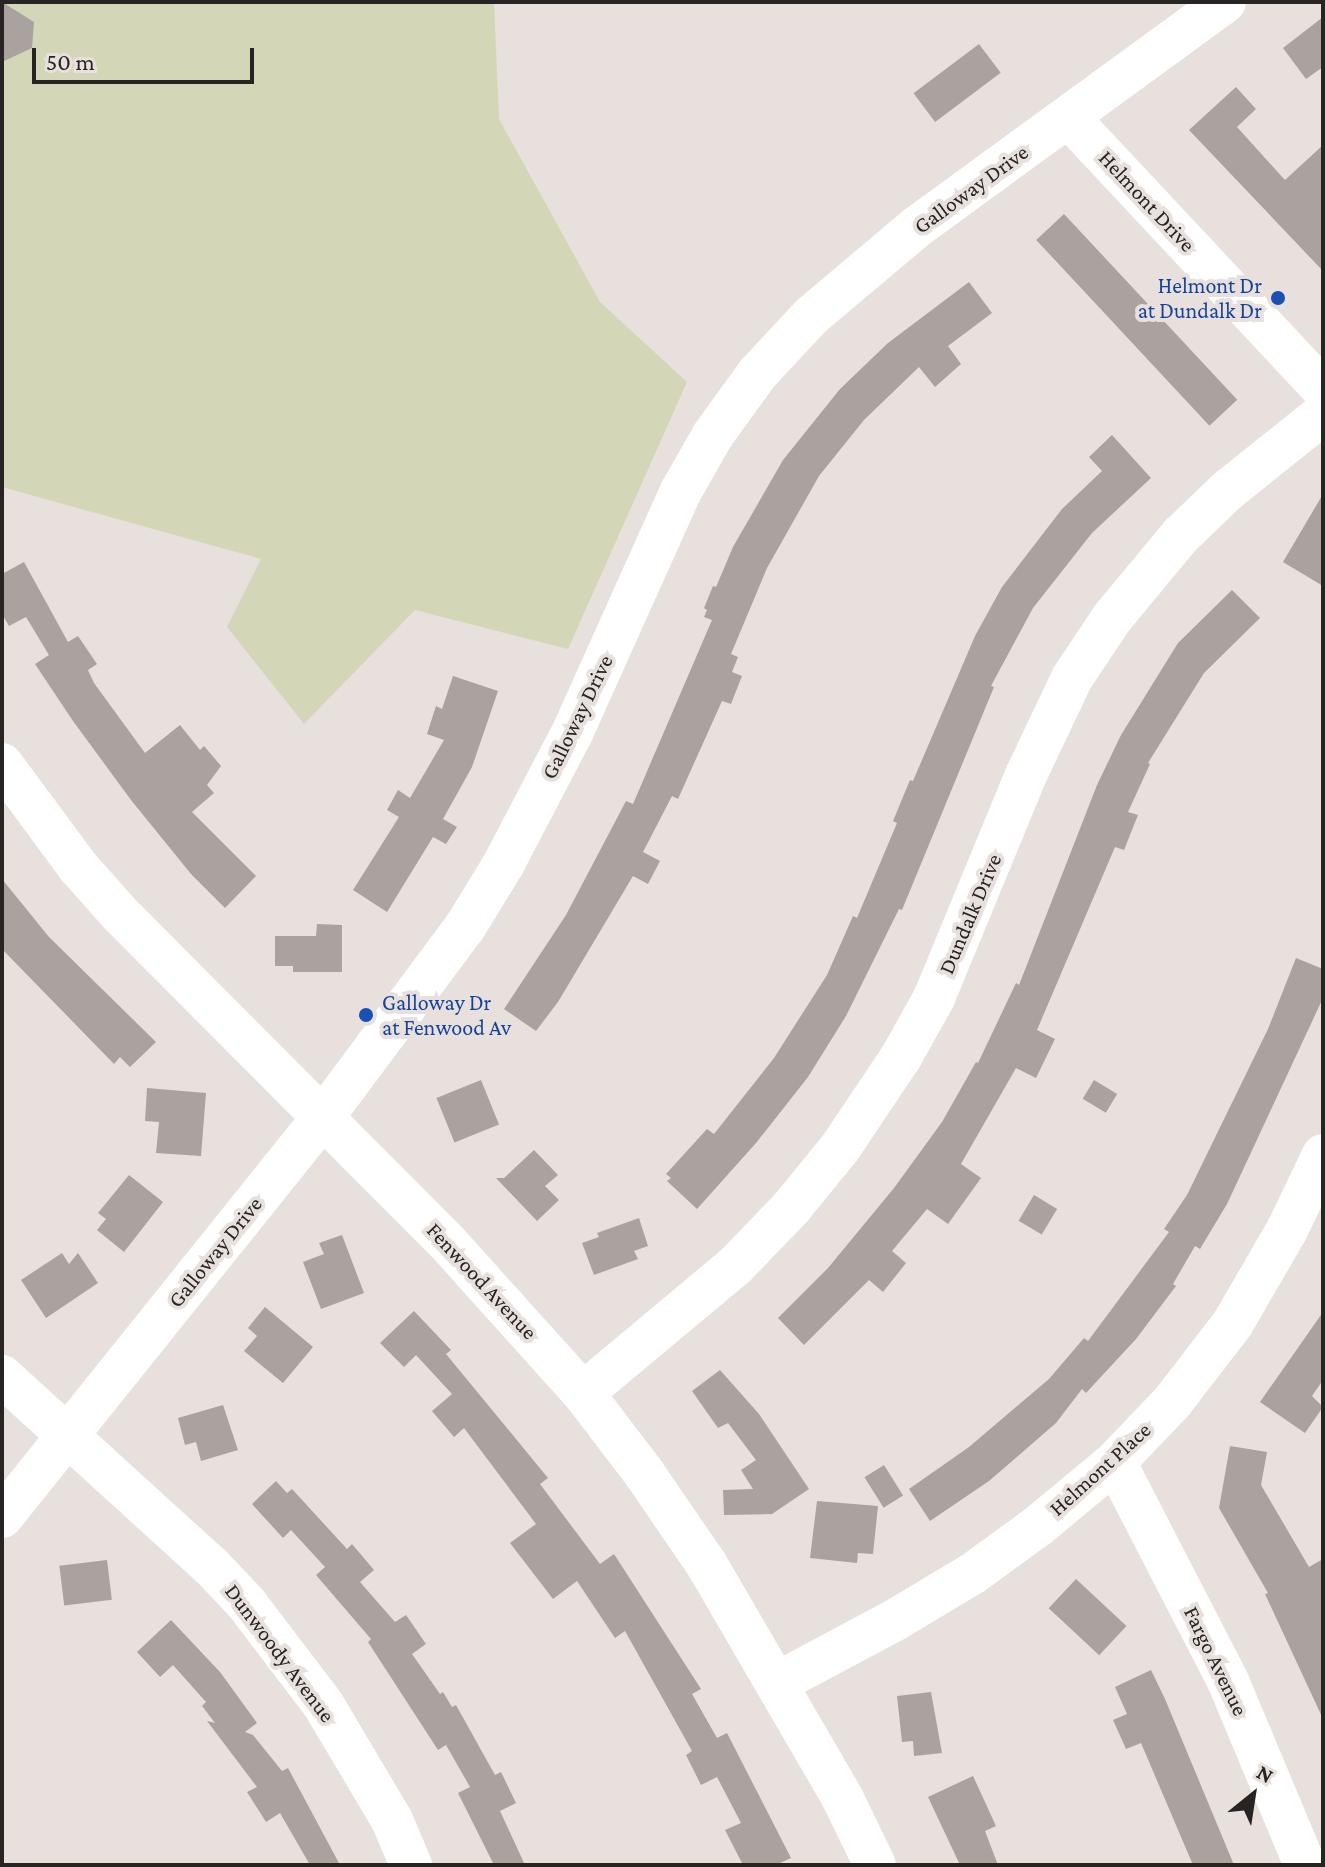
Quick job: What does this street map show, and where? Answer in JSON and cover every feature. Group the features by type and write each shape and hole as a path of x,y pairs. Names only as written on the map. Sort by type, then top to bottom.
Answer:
{"street":[{"name":"Galloway Drive","path":"2,1517 324,1116 465,927 503,865 573,731 681,491 713,435 757,374 811,316 918,226 1070,119 1225,2"},
{"name":"Helmont Drive","path":"1070,119 1323,389"},
{"name":"Dundalk Drive","path":"583,1393 736,1265 791,1208 840,1148 901,1057 934,998 1026,775 1072,678 1112,618 1181,535 1228,490 1323,414"},
{"name":"Fenwood Avenue","path":"2,764 79,868 121,915 446,1241 583,1393 698,1551 777,1683 875,1865"},
{"name":"Helmont Place","path":"777,1683 895,1620 972,1574 1038,1526 1115,1462 1173,1401 1233,1323 1287,1230 1323,1155"},
{"name":"Dunwoody Avenue","path":"2,1376 212,1567 246,1603 330,1716 392,1820 411,1865"},
{"name":"Fargo Avenue","path":"1115,1462 1228,1681 1305,1865"}],"green space":[{"path":"2,2 494,2 499,119 600,302 687,382 568,649 415,610 304,724 227,627 261,559 2,487"}],"building":[{"path":"2,2 34,22 32,48 2,62"},
{"path":"1323,17 1323,67 1306,79 1283,48"},
{"path":"979,44 1001,73 935,122 914,93"},
{"path":"1236,87 1256,109 1237,127 1285,180 1323,145 1323,271 1189,130"},
{"path":"1064,214 1237,400 1209,426 1036,240"},
{"path":"969,282 992,313 948,346 961,364 935,387 919,367 864,420 819,476 767,568 731,654 738,657 732,672 742,676 731,704 722,701 678,799 672,796 643,852 660,861 648,884 633,876 558,1002 536,1031 504,1009 566,915 626,801 633,804 712,620 704,617 707,610 704,608 713,586 716,587 733,547 783,460 840,389 888,343"},
{"path":"1112,435 1151,478 1092,533 1033,608 991,686 994,687 902,910 899,909 846,1016 808,1077 756,1143 697,1209 667,1181 671,1178 666,1174 707,1129 714,1134 774,1058 827,975 853,916 857,918 897,823 893,821 910,780 913,781 975,636 1002,587 1062,509 1102,471 1089,457"},
{"path":"1323,494 1323,586 1283,562"},
{"path":"24,562 68,642 78,636 97,664 88,670 94,683 145,753 180,725 200,750 204,746 221,766 207,785 214,793 192,812 256,876 225,908 191,874 73,721 35,664 49,655 26,617 9,626 2,614 2,574"},
{"path":"1232,590 1260,618 1204,673 1148,763 1128,812 1138,815 1124,850 1115,847 1037,1030 1055,1039 1036,1078 1016,1068 961,1164 981,1178 948,1224 927,1209 892,1251 906,1263 883,1292 869,1280 804,1345 778,1318 828,1268 894,1188 942,1122 978,1063 1016,983 1019,985 1097,785 1121,735 1178,643"},
{"path":"453,676 498,691 472,767 443,819 457,827 446,844 433,837 387,912 353,890 399,817 387,810 398,790 410,798 444,740 427,734 436,706 442,709"},
{"path":"2,879 49,937 156,1042 130,1067 120,1057 114,1064 2,949"},
{"path":"317,924 342,925 342,972 293,972 293,966 275,966 275,936 316,936"},
{"path":"1296,958 1323,969 1323,998 1227,1204 1200,1249 1195,1246 1173,1284 1176,1286 1136,1339 1086,1393 1082,1389 1056,1423 989,1481 930,1521 909,1489 969,1447 1049,1379 1084,1338 1088,1341 1169,1232 1164,1229 1187,1195 1268,1029"},
{"path":"481,1080 499,1125 454,1142 436,1098"},
{"path":"1094,1080 1117,1094 1106,1113 1083,1099"},
{"path":"147,1088 206,1093 201,1156 156,1153 159,1122 145,1121"},
{"path":"534,1150 558,1175 545,1186 559,1200 537,1221 496,1178 504,1178"},
{"path":"129,1175 163,1202 124,1252 97,1230 106,1219 98,1213"},
{"path":"1034,1195 1057,1209 1042,1235 1019,1221"},
{"path":"639,1218 648,1246 634,1251 638,1259 594,1275 582,1243 599,1237 597,1233"},
{"path":"342,1235 364,1293 321,1309 303,1262 324,1254 319,1243"},
{"path":"62,1253 69,1264 78,1253 98,1283 46,1318 21,1280"},
{"path":"265,1307 313,1347 283,1383 244,1351 257,1336 248,1328"},
{"path":"414,1311 451,1350 446,1354 548,1478 540,1484 600,1564 614,1554 701,1689 692,1694 717,1738 727,1733 791,1858 776,1865 743,1865 725,1830 741,1823 717,1777 701,1785 686,1755 692,1751 625,1631 615,1638 577,1581 553,1599 510,1543 536,1524 464,1428 454,1437 432,1411 452,1394 416,1355 404,1367 380,1343"},
{"path":"1323,1312 1323,1380 1312,1396 1323,1407 1305,1433 1260,1402"},
{"path":"720,1370 759,1414 809,1489 772,1514 724,1515 723,1490 753,1489 741,1470 756,1460 728,1423 718,1428 692,1391"},
{"path":"223,1405 238,1450 201,1461 196,1442 185,1445 178,1418"},
{"path":"1230,1446 1267,1452 1261,1485 1309,1567 1323,1559 1323,1719 1265,1594 1268,1593 1219,1508"},
{"path":"884,1465 903,1496 884,1508 864,1477"},
{"path":"276,1481 287,1493 292,1489 347,1549 352,1544 374,1570 360,1582 395,1622 406,1615 426,1644 412,1654 440,1694 443,1692 452,1707 456,1705 495,1775 501,1772 516,1803 500,1811 525,1865 494,1865 458,1793 470,1787 446,1745 438,1750 368,1642 371,1639 316,1575 325,1567 291,1530 283,1538 252,1504"},
{"path":"817,1501 878,1506 873,1554 858,1553 857,1563 810,1558"},
{"path":"107,1560 112,1600 64,1606 59,1566"},
{"path":"1076,1579 1126,1626 1099,1655 1049,1608"},
{"path":"171,1620 220,1672 257,1723 245,1732 253,1735 282,1771 288,1768 340,1865 310,1865 280,1813 266,1822 247,1792 257,1787 207,1721 215,1723 202,1706 206,1702 173,1665 160,1677 137,1652"},
{"path":"1151,1670 1234,1865 1193,1865 1141,1743 1126,1749 1113,1720 1127,1714 1115,1687"},
{"path":"931,1692 942,1753 914,1756 913,1741 902,1742 897,1696"},
{"path":"973,1776 996,1826 985,1831 998,1865 960,1865 928,1797"}],"place":[{"name":"Helmont Dr at Dundalk Dr","path":"1278,298"},
{"name":"Galloway Dr at Fenwood Av","path":"366,1015"}]}
